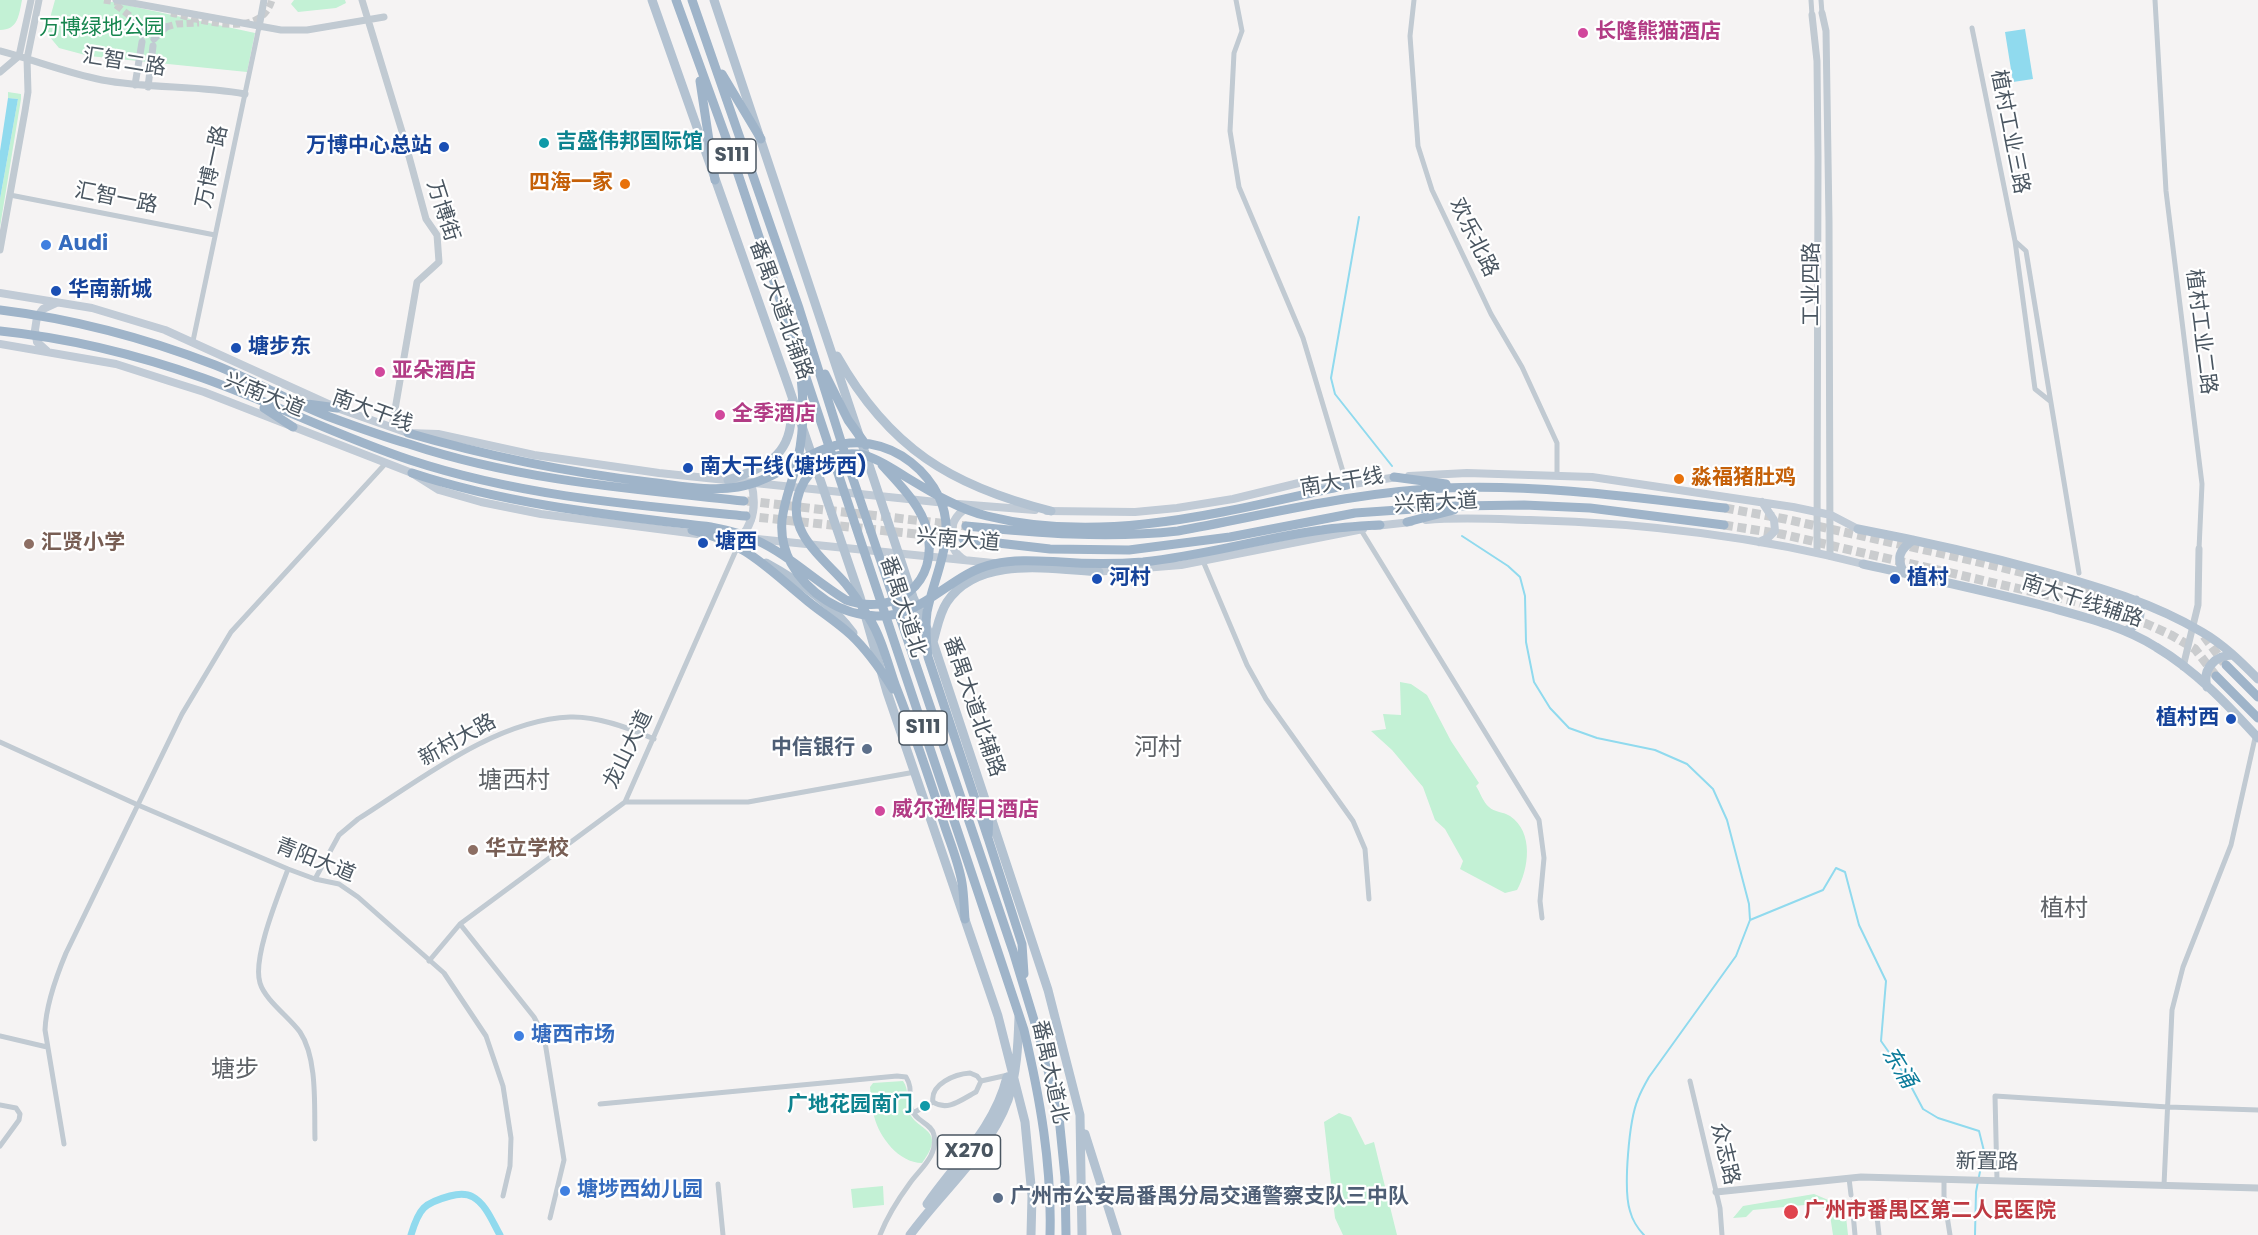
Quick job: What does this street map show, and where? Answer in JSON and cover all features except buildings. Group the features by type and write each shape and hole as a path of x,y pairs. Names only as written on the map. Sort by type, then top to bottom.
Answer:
{"highway":[{"name":"番禺大道北","path":"674,0 725,135 1019,1017 1038,1092 1046,1146 1050,1235"},
{"name":"番禺大道北","path":"694,3 799,308 846,457 1025,991 1059,1117 1065,1177 1066,1235"},
{"path":"712,56 761,139"},
{"path":"697,61 715,180"},
{"name":"南大干线","path":"0,310 89,325 151,342 217,366 327,416 409,445 475,463 601,486 744,501"},
{"name":"南大干线","path":"0,331 84,345 145,359 205,379 369,446 461,476 546,493 746,516"},
{"path":"412,473 487,495 579,512 711,527 755,539 777,551 833,592 857,604 880,606 890,603 912,590 926,568 929,553 927,528 906,492 871,452 848,420 813,351"},
{"path":"799,360 803,395 803,425 798,459 783,506 783,539 791,563 804,582 820,597 838,608 853,613 878,617 906,612 979,568 1005,561 1110,564 1143,562 1235,548 1321,530 1380,525"},
{"path":"247,396 293,427"},
{"path":"297,402 338,408"},
{"path":"408,433 494,457 581,473 696,487 737,487 768,477 816,451 847,443 868,443 882,447 913,464 933,486 940,499 945,521 944,552 927,611 926,643 931,667 1022,944 1025,991"},
{"path":"965,920 962,881 907,715 872,622 849,588 809,546 798,524 795,509 799,493 808,475 826,460 842,455 863,455 890,466 956,505 986,516 1051,525 1118,526 1178,520 1226,512 1347,484"},
{"path":"1394,477 1475,488"},
{"name":"南大干线","path":"966,526 1075,535 1140,535 1178,531 1361,496 1392,492 1475,488 1591,492 1725,508"},
{"name":"南大干线","path":"963,539 1050,549 1129,550 1230,537 1355,513 1524,505 1590,508 1724,525"},
{"path":"1407,522 1472,506"},
{"path":"636,518 723,539 757,558 863,647 892,687 907,715"},
{"path":"2226,665 2258,697"},
{"path":"2216,676 2258,718"},
{"path":"988,838 989,811"},
{"path":"1065,1177 1072,1235"}],"main road":[{"path":"652,0 715,180"},
{"path":"714,0 761,139"},
{"name":"番禺大道北铺路","path":"761,139 826,338"},
{"name":"番禺大道北铺路","path":"715,180 860,597 887,692"},
{"name":"兴南大道","path":"1,291 92,308 133,319 193,341 338,408 408,433 438,434 534,455 659,473 973,505 1052,511 1135,512 1233,499 1307,481 1347,484 1394,477 1467,473 1557,475 1592,477 1762,502 1831,515 1858,529"},
{"path":"47,351 37,342 35,330 37,317 43,309 58,302"},
{"path":"826,338 863,398 892,431 913,449 938,467 974,487 1016,502 1052,511"},
{"name":"番禺大道北辅路","path":"826,338 913,597 933,642 1048,990 1080,1114 1082,1235"},
{"name":"兴南大道","path":"0,344 116,364 204,392 412,473 439,490 541,514 702,534 1099,572 1181,565 1380,525 1452,518 1560,521 1645,527 1818,553 1863,564"},
{"path":"728,480 762,468 779,455 790,430 789,388"},
{"path":"741,537 747,531 753,514 754,498 751,482"},
{"path":"1758,543 1775,531 1774,520 1762,502"},
{"path":"968,561 956,553 951,537 958,514 973,505"},
{"name":"南大干线辅路","path":"1858,529 2019,565 2136,600 2211,638 2258,679"},
{"path":"702,534 738,548 777,569 842,620 857,639 887,692 998,1016 1009,1057 1025,1122 1032,1197 1031,1235"},
{"path":"1904,573 1899,553 1913,540"},
{"name":"南大干线辅路","path":"1863,564 2068,612 2125,631 2158,648 2183,667 2226,704 2256,738"},
{"path":"933,642 946,603 958,588 981,575 1015,569 1099,572"},
{"path":"2125,631 2134,627 2140,616 2140,608 2136,600"},
{"path":"2207,687 2205,677 2210,665 2222,656 2233,655"},
{"path":"908,1235 985,1142 1007,1101 1017,1064 1019,1017"},
{"name":"X270","path":"908,1235 937,1189 985,1128 1000,1099 1008,1075 1009,1057"},
{"path":"1080,1114 1089,1150 1118,1235"}],"street":[{"path":"0,72 19,56 31,0"},
{"path":"0,250 27,95 27,59 39,0"},
{"path":"116,0 259,27 307,30 384,17"},
{"name":"万博一路","path":"193,341 264,0"},
{"name":"万博街","path":"362,0 426,219 436,234 439,255 439,262 417,282 392,428"},
{"path":"1236,0 1242,31 1234,52 1230,131 1239,187 1303,338 1347,484"},
{"name":"欢乐北路","path":"1414,0 1410,36 1418,146 1432,189 1491,314 1522,367 1557,443 1557,475"},
{"path":"1810,0 1812,15"},
{"path":"1821,0 1822,13"},
{"name":"植村工业二路","path":"2155,0 2166,190 2202,484 2198,600 2183,667"},
{"name":"工业四路","path":"1822,13 1826,31 1830,556"},
{"name":"工业四路","path":"1812,15 1816,50 1818,157 1818,553"},
{"path":"135,20 142,38 135,85"},
{"path":"148,87 153,42 166,27"},
{"name":"植村工业三路","path":"1972,28 2015,241 2035,389 2050,401"},
{"name":"汇智二路","path":"0,51 101,80 148,87 222,90 245,94"},
{"name":"汇智一路","path":"10,195 215,235"},
{"name":"植村工业三路","path":"2015,241 2026,251 2079,573"},
{"path":"1817,402 1830,402"},
{"path":"64,1144 47,1047 45,1020 58,973 192,695 231,633 386,464"},
{"path":"1361,530 1539,820 1544,858 1540,901 1542,918"},
{"name":"龙山大道","path":"429,961 460,924 625,802 738,548"},
{"path":"1203,561 1247,665 1266,699 1353,821 1365,849 1370,899"},
{"name":"新村大路","path":"315,879 339,835 358,819 492,736 549,720 570,717 618,726 654,739"},
{"path":"2164,1185 2172,1010 2183,967 2231,845 2256,738"},
{"name":"青阳大道","path":"0,742 138,805 288,869 315,879 339,884 358,897 444,973 486,1036 503,1086 511,1138 510,1166 503,1196"},
{"path":"625,802 748,802 915,772"},
{"path":"288,869 264,936 258,973 260,984 300,1033 307,1046 312,1061 315,1139"},
{"path":"460,924 534,1017 544,1036 564,1160 550,1218"},
{"path":"0,1036 47,1047"},
{"path":"933,1102 934,1090 938,1086 964,1074 976,1076 981,1081"},
{"path":"981,1081 1008,1075"},
{"path":"600,1104 906,1077 911,1085 910,1107 915,1117 932,1130 935,1137 932,1155 909,1184 880,1235"},
{"path":"933,1102 939,1106 949,1106 976,1092 981,1081"},
{"name":"众志路","path":"1690,1081 1716,1192 1722,1235"},
{"path":"1997,1180 1995,1096 2258,1110"},
{"path":"913,1113 933,1102"},
{"path":"0,1105 16,1108 20,1114 19,1120 0,1146"},
{"path":"1849,1178 1854,1235"},
{"name":"新置路","path":"1716,1192 1849,1178 1986,1179 2258,1188"},
{"path":"1944,1179 1944,1197 1950,1235"},
{"path":"717,1184 723,1235"},
{"path":"1876,1207 1879,1235"}],"green space":[{"name":"万博绿地公园","path":"0,0 22,0 17,21 11,27 0,30"},
{"name":"万博绿地公园","path":"55,0 103,0 255,33 247,72 89,56 59,48 49,36 47,29"},
{"path":"294,0 345,0 346,3 336,8 298,12 291,4"},
{"path":"8,92 21,94 21,99 0,227 0,199 18,99 8,98"},
{"path":"1400,682 1411,684 1427,695 1451,741 1479,783 1476,786 1485,802 1491,809 1510,816 1523,831 1527,851 1526,862 1517,890 1505,893 1460,869 1463,861 1445,829 1435,820 1423,787 1392,750 1371,731 1386,729 1383,714 1401,715"},
{"path":"903,1081 911,1116 931,1136 930,1151 922,1163 906,1159 891,1147 880,1132 873,1113 870,1087 873,1083"},
{"path":"1339,1113 1351,1117 1365,1145 1374,1142 1397,1235 1343,1235 1335,1218 1324,1122"},
{"path":"883,1186 884,1205 853,1208 851,1189"},
{"path":"1814,1194 1845,1207 1848,1235 1833,1235 1830,1215 1824,1208 1815,1204 1753,1210 1746,1217 1733,1218 1743,1206"}],"water":[{"path":"2025,29 2033,79 2013,82 2005,32"},
{"path":"8,98 18,99 0,199 0,151"}],"waterway":[{"path":"1359,217 1331,378 1335,394 1392,466"},
{"path":"1462,536 1508,566 1520,577 1525,596 1526,642 1534,682 1550,708 1569,728 1597,738 1655,750 1687,764 1713,789 1727,820 1749,904 1750,920 1736,956 1649,1077 1640,1093 1632,1122 1627,1187 1632,1217 1644,1235"},
{"name":"东涌","path":"1750,920 1823,890 1836,868 1845,872 1859,925 1886,981 1881,1041 1905,1075 1923,1109 1938,1118 1979,1131 1984,1151 1976,1192 1975,1235"},
{"path":"411,1235 417,1218 428,1204 462,1194 473,1197 482,1204 500,1235"}],"tunnel":[{"path":"104,0 122,3"},
{"path":"171,13 213,22 242,24 255,20 265,13 272,0"},
{"path":"116,5 135,20"},
{"path":"166,27 199,23"},
{"path":"747,501 966,526"},
{"path":"1725,508 1966,559 2078,586 2143,608"},
{"path":"746,516 963,539"},
{"path":"1724,525 1781,534 2077,602 2147,624 2171,635 2195,649 2216,676"},
{"path":"2204,636 2224,663"}],"place":[{"name":"长隆熊猫酒店","path":"1583,33"},
{"name":"吉盛伟邦国际馆","path":"544,143"},
{"name":"万博中心总站","path":"444,147"},
{"name":"四海一家","path":"625,184"},
{"name":"Audi","path":"46,245"},
{"name":"华南新城","path":"56,291"},
{"name":"塘步东","path":"236,348"},
{"name":"亚朵酒店","path":"380,372"},
{"name":"全季酒店","path":"720,415"},
{"name":"南大干线(塘埗西)","path":"688,468"},
{"name":"淼福猪肚鸡","path":"1679,479"},
{"name":"塘西","path":"703,543"},
{"name":"汇贤小学","path":"29,544"},
{"name":"河村","path":"1097,579"},
{"name":"植村","path":"1895,579"},
{"name":"植村西","path":"2231,719"},
{"name":"中信银行","path":"867,749"},
{"name":"威尔逊假日酒店","path":"880,811"},
{"name":"华立学校","path":"473,850"},
{"name":"塘西市场","path":"519,1036"},
{"name":"广地花园南门","path":"925,1106"},
{"name":"塘埗西幼儿园","path":"565,1191"},
{"name":"广州市公安局番禺分局交通警察支队三中队","path":"998,1198"},
{"name":"广州市番禺区第二人民医院","path":"1791,1212"}],"district":[{"name":"河村","path":"1158,749"},
{"name":"塘西村","path":"514,782"},
{"name":"植村","path":"2064,910"},
{"name":"塘步","path":"235,1071"}]}
